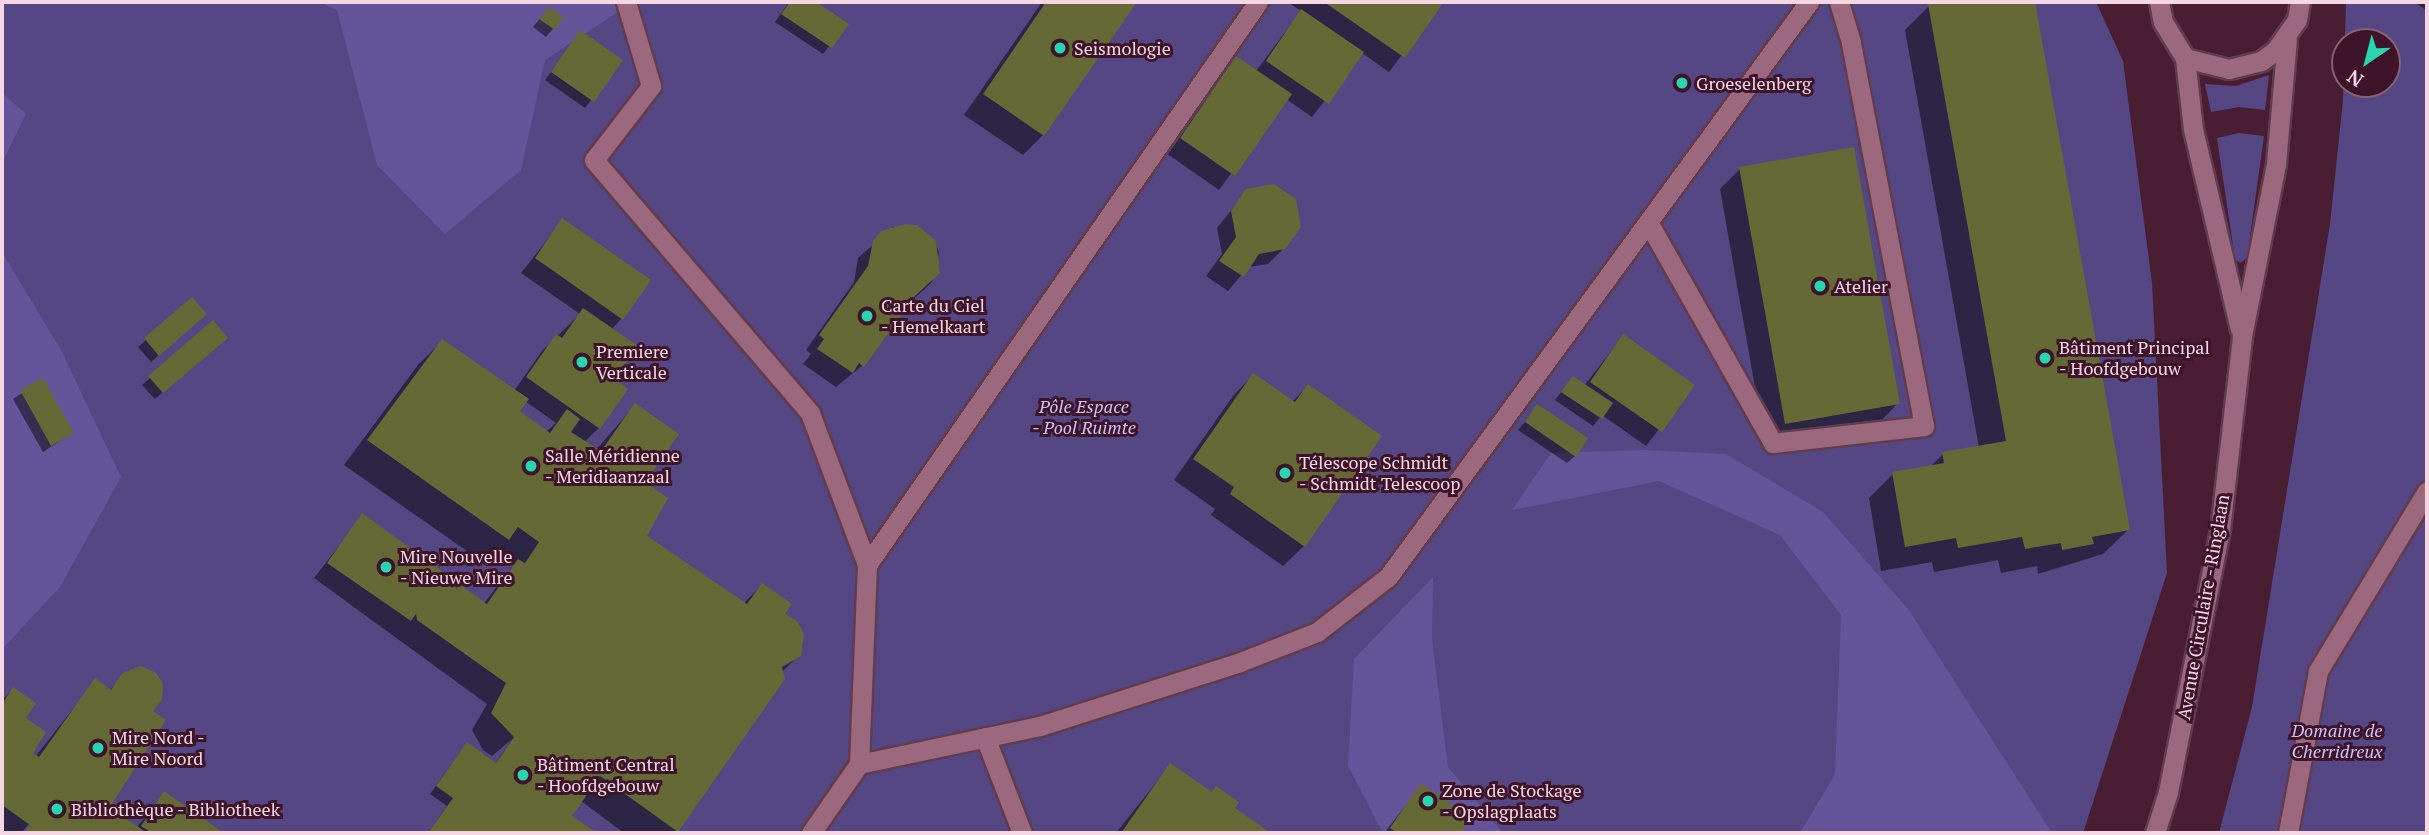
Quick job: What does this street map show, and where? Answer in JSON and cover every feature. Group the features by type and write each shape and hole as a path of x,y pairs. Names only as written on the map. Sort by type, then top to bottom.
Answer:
{"street":[{"path":"626,2 651,86 594,160 810,413 867,565 859,764 811,833"},
{"path":"867,565 1258,2"},
{"path":"859,764 1040,726 1317,632 1388,577 1809,2"},
{"path":"1648,222 1773,443 1924,426 1851,41 1839,2"},
{"name":"Avenue Circulaire - Ringlaan","path":"2159,2 2163,22 2185,58 2193,129 2242,337"},
{"name":"Avenue Circulaire - Ringlaan","path":"2155,833 2168,792 2220,530 2242,337 2276,164 2287,39 2300,2"},
{"path":"2185,58 2229,69 2261,61 2287,39"},
{"path":"2288,833 2319,671 2427,491"},
{"path":"985,737 1021,833"}],"green space":[{"name":"Pôle Espace - Pool Ruimte","path":"2,2 2096,2 2123,61 2152,283 2167,573 2083,833 2,833"},
{"name":"Domaine de Cherridreux","path":"2346,2 2427,2 2427,833 2219,833 2252,707 2330,224 2343,98 2401,98 2401,28 2345,28"},
{"path":"2269,75 2265,110 2239,107 2211,112 2205,84 2236,86"},
{"path":"2239,133 2264,136 2247,258 2240,263 2235,259 2217,138"}],"shaded area":[{"path":"320,2 633,2 545,60 521,170 445,234 377,165 337,10"},
{"path":"2,93 26,114 2,163"},
{"path":"2,252 61,350 121,477 60,587 2,649"},
{"path":"1644,450 1726,454 1823,512 1908,609 2052,833 1800,833 1835,774 1841,615 1780,535 1659,481 1512,510 1551,453"},
{"path":"1433,577 1432,639 1448,767 1503,833 1383,833 1348,766 1354,659"}],"building":[{"path":"790,2 816,2 849,24 832,48 781,14"},
{"name":"Seismologie","path":"1046,2 1137,2 1044,136 983,94"},
{"path":"1324,2 1440,2 1443,3 1405,58"},
{"name":"Bâtiment Principal - Hoofdgebouw","path":"2035,2 2130,530 2092,537 2094,544 2062,550 2061,543 2025,549 2022,537 1958,548 1956,538 1905,547 1892,472 1944,463 1942,452 2006,441 1928,4"},
{"path":"549,7 564,17 555,30 539,19"},
{"path":"1301,9 1364,52 1329,104 1266,61"},
{"path":"580,30 623,60 594,102 551,72"},
{"path":"1236,56 1292,94 1235,176 1180,138"},
{"name":"Atelier","path":"1854,147 1900,404 1785,424 1739,167"},
{"path":"1274,184 1296,199 1301,227 1285,249 1259,254 1244,277 1219,261 1236,237 1231,211 1246,189"},
{"path":"562,218 651,280 623,320 535,258"},
{"name":"Carte du Ciel - Hemelkaart","path":"905,224 917,225 936,241 940,273 915,296 864,367 859,363 853,373 817,349 824,339 819,335 868,266 873,241 881,231"},
{"path":"192,297 207,314 159,356 144,338"},
{"name":"Premiere Verticale","path":"583,308 638,346 614,379 628,389 600,429 526,377 556,334 562,338"},
{"path":"213,320 228,338 163,393 148,376"},
{"path":"1623,334 1695,385 1662,432 1590,382"},
{"path":"442,339 529,399 520,411 550,433 567,409 580,419 571,432 601,451 635,403 679,434 645,482 668,498 647,536 747,604 762,583 792,604 785,614 797,621 804,634 801,656 782,667 785,679 678,832 600,776 572,816 597,833 428,833 453,798 436,786 467,742 496,763 514,737 491,713 506,683 417,620 416,614 411,621 327,563 362,513 487,604 518,559 525,563 539,542 518,527 509,540 367,440"},
{"name":"Télescope Schmidt - Schmidt Telescoop","path":"1253,373 1295,402 1308,384 1382,436 1305,547 1230,494 1234,487 1193,459"},
{"path":"1573,376 1613,403 1602,419 1561,392"},
{"path":"43,378 74,433 51,446 20,390"},
{"path":"1537,404 1588,438 1576,457 1525,422"},
{"name":"Mire Nord - Mire Noord","path":"141,666 156,673 163,684 162,700 153,711 166,720 110,807 147,833 24,833 30,825 2,805 2,704 13,687 36,703 26,718 46,732 33,753 39,757 95,678 111,690 122,673"},
{"path":"1170,763 1212,792 1216,786 1239,802 1235,808 1271,833 1121,833"},
{"name":"Zone de Stockage - Opslagplaats","path":"1421,783 1471,818 1461,833 1398,833 1390,828"},
{"path":"164,791 224,833 152,833 141,826"}],"place":[{"name":"Seismologie","path":"1060,48"},
{"name":"Groeselenberg","path":"1682,83"},
{"name":"Atelier","path":"1820,286"},
{"name":"Carte du Ciel - Hemelkaart","path":"867,316"},
{"name":"Bâtiment Principal - Hoofdgebouw","path":"2045,358"},
{"name":"Premiere Verticale","path":"582,362"},
{"name":"Salle Méridienne - Meridiaanzaal","path":"531,466"},
{"name":"Télescope Schmidt - Schmidt Telescoop","path":"1285,473"},
{"name":"Mire Nouvelle - Nieuwe Mire","path":"386,567"},
{"name":"Mire Nord - Mire Noord","path":"98,748"},
{"name":"Bâtiment Central - Hoofdgebouw","path":"523,775"},
{"name":"Zone de Stockage - Opslagplaats","path":"1428,801"},
{"name":"Bibliothèque - Bibliotheek","path":"57,809"}]}
